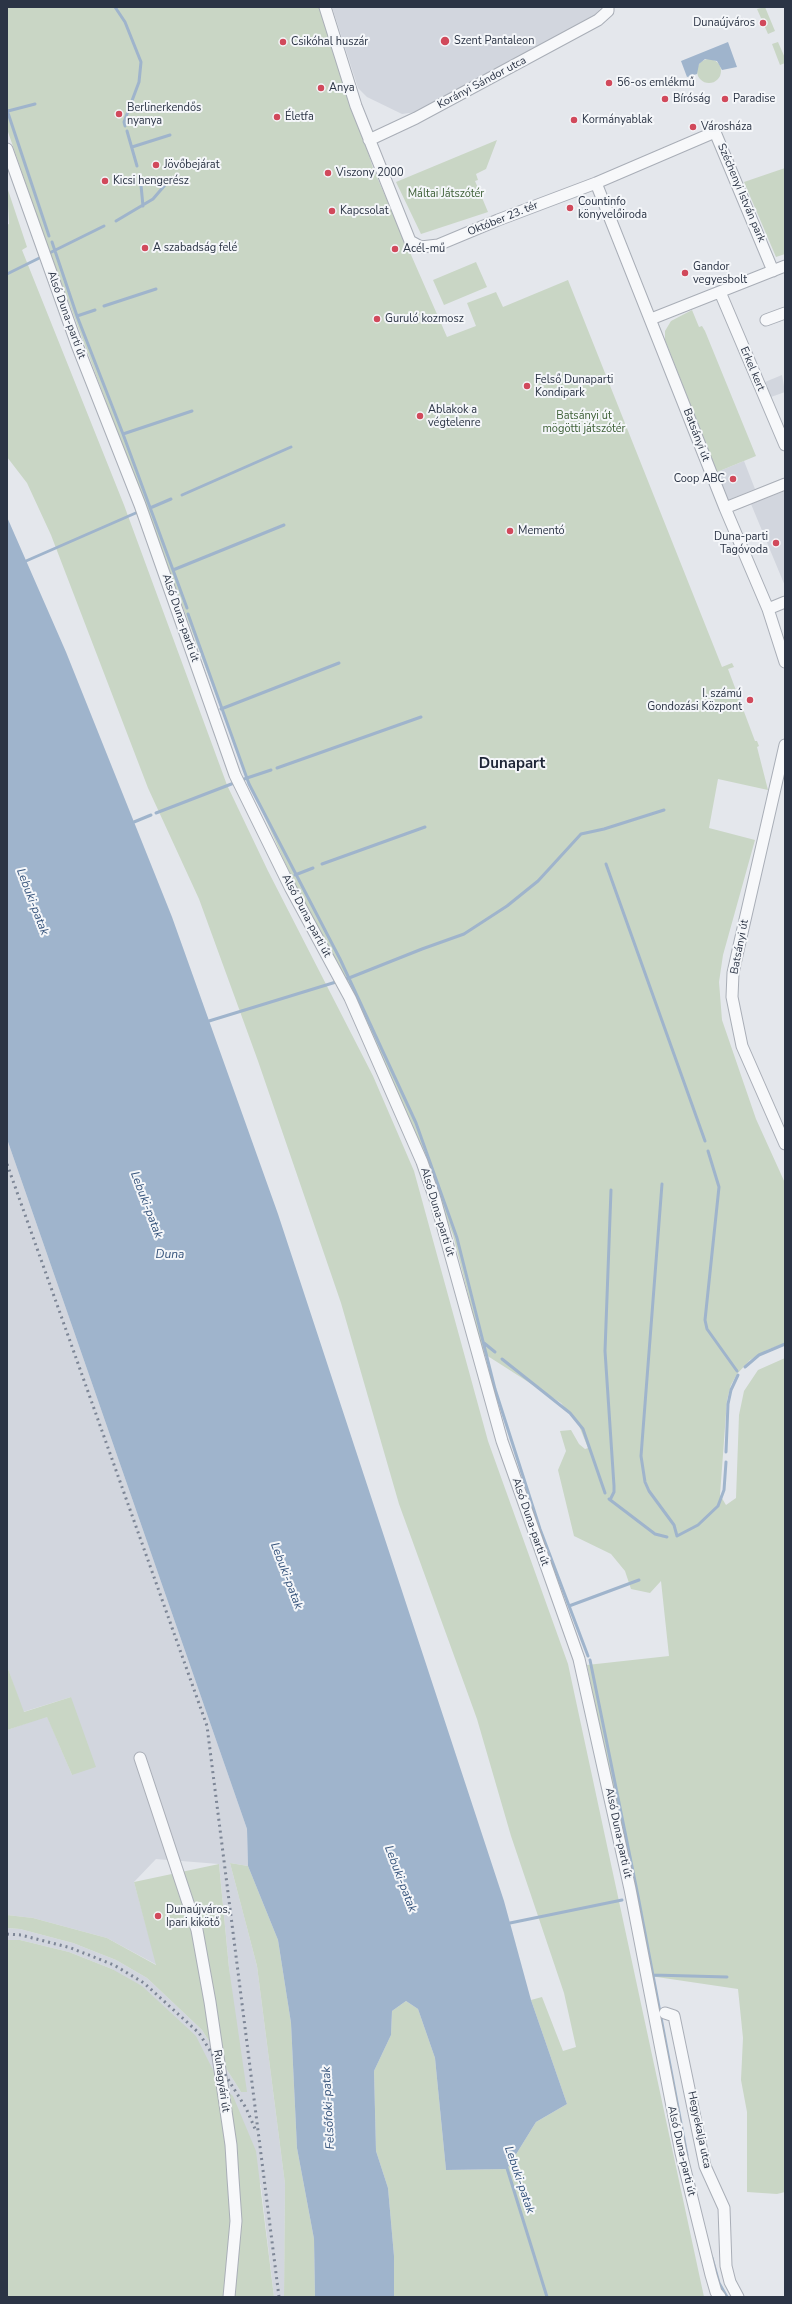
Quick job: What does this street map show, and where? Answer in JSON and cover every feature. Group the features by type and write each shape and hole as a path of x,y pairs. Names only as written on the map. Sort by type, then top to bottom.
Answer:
{"street":[{"path":"325,7 356,106 370,140"},
{"name":"Korányi Sándor utca","path":"370,140 416,118 581,30 598,20 608,11 608,7"},
{"name":"Széchenyi István park","path":"653,158 715,132 773,271"},
{"name":"Október 23. tér","path":"370,140 410,241 421,247 438,245 498,220 596,183 653,158"},
{"name":"Alsó Duna-parti út","path":"7,149 44,255 140,505 235,775 291,889 341,980 376,1055 435,1199 502,1441 579,1659 630,1890 681,2153 711,2275 716,2292 720,2297"},
{"path":"596,183 651,320 785,266"},
{"name":"Erkel kert","path":"720,292 785,445"},
{"path":"766,320 785,313"},
{"name":"Batsányi út","path":"651,320 725,508 768,609 785,662"},
{"path":"725,508 785,484"},
{"path":"768,609 785,602"},
{"name":"Batsányi út","path":"785,745 739,946 734,973 732,997 742,1046 785,1144"},
{"name":"Ruhagyári út","path":"140,1758 178,1868 197,1930 210,2002 231,2145 236,2221 229,2297"},
{"name":"Hegyekalja utca","path":"665,2013 674,2016 705,2166 724,2208 726,2266 730,2282 738,2297"}],"shaded area":[{"name":"Szent Pantaleon","path":"332,7 602,7 595,15 416,112 402,114 367,97 358,88"},
{"path":"782,375 785,392 771,397 765,382"},
{"name":"Coop ABC","path":"744,461 755,489 728,500 717,472"},
{"name":"Duna-parti Tagóvoda","path":"785,491 785,586 751,504"},
{"path":"7,1139 247,1829 248,1866 230,1863 257,1966 285,2184 284,2297 274,2297 261,2186 222,2088 112,1969 69,1952 20,1940 7,1940 7,1928 20,1929 73,1943 116,1960 147,1978 202,2030 241,2092 219,1864 156,1859 134,1882 157,1965 107,1938 33,1918 7,1915 7,1730 47,1716 72,1775 71,1697 23,1712 7,1666"}],"green space":[{"name":"Batsányi út mögötti játszótér","path":"7,7 322,7 373,168 447,337 476,326 467,303 496,292 503,307 568,280 722,667 732,663 734,667 728,669 755,741 757,741 759,746 757,747 768,790 718,779 709,828 755,840 723,955 719,982 722,1020 756,1119 785,1183 785,1343 767,1350 750,1360 737,1374 731,1385 727,1400 720,1495 726,1505 736,1498 739,1415 744,1391 758,1370 785,1358 785,2192 777,2194 747,2192 747,2112 741,2080 743,2038 738,1989 650,1976 587,1665 669,1656 661,1581 650,1593 631,1589 625,1571 611,1554 574,1536 558,1470 566,1451 560,1431 571,1430 579,1444 585,1449 588,1448 578,1423 561,1403 483,1353 453,1235 393,1083 299,894 245,773 44,236 7,129"},
{"path":"765,7 775,31 768,34 757,9"},
{"path":"778,42 785,58 785,63 780,65 772,44"},
{"path":"709,59 718,62 721,71 718,80 709,83 700,80 697,71 700,62"},
{"name":"Máltai Játszótér","path":"497,140 486,169 476,174 478,180 475,181 488,212 421,234 396,182"},
{"path":"785,168 785,254 776,257 744,182"},
{"path":"7,187 27,247 22,250 124,505 227,785 268,871 373,1076 414,1171 488,1441 568,1664 704,2297 394,2297 394,2256 388,2188 376,2151 374,2071 391,2035 392,2011 406,2001 418,2009 435,2058 446,2170 507,2169 536,2122 567,2104 531,2000 542,1997 563,2051 576,2047 564,1993 511,1836 477,1719 399,1504 341,1303 258,1061 199,899 148,788 51,535 27,483 7,457 7,225 9,224"},
{"path":"476,262 487,287 444,305 433,280"},
{"path":"692,310 699,327 702,326 705,331 756,456 717,472 665,340 665,331 671,321"},
{"path":"7,1666 24,1712 71,1697 96,1767 72,1775 47,1717 7,1730"},
{"path":"230,1863 248,1866 278,1940 291,2023 297,2148 314,2239 315,2297 284,2297 285,2184 257,1966"},
{"path":"219,1864 229,1968 247,2092 241,2092 202,2030 147,1978 116,1960 73,1943 20,1929 7,1928 7,1915 33,1918 107,1938 156,1965 134,1882"},
{"path":"7,1940 20,1940 69,1952 112,1969 142,1986 196,2036 222,2088 233,2096 256,2151 274,2297 7,2297"}],"water":[{"path":"728,42 737,67 722,70 717,61 705,59 699,64 697,74 687,77 681,61"},
{"name":"Duna","path":"7,517 66,652 172,917 278,1214 504,1901 531,2000 567,2104 536,2122 507,2169 446,2170 435,2058 418,2009 406,2001 392,2011 391,2035 374,2071 376,2151 388,2188 394,2256 394,2297 315,2297 314,2239 297,2148 291,2023 278,1940 248,1866 247,1829 7,1139"}],"waterway":[{"path":"115,7 125,22 141,62 139,82 124,122 125,126"},
{"path":"8,111 35,104"},
{"path":"7,110 49,236"},
{"path":"127,131 137,166"},
{"path":"132,147 170,135"},
{"path":"140,175 143,206"},
{"path":"116,221 153,199 171,178"},
{"path":"7,274 104,226"},
{"path":"52,242 77,316 123,434 187,608"},
{"path":"104,306 156,289"},
{"path":"77,316 95,310"},
{"path":"123,434 192,411"},
{"path":"182,495 291,447"},
{"path":"150,508 171,499"},
{"path":"26,561 138,512"},
{"path":"173,570 284,525"},
{"path":"188,614 249,784 340,959 416,1123 457,1238 495,1389 540,1529 588,1656"},
{"path":"221,709 339,663"},
{"path":"277,768 421,717"},
{"path":"244,779 271,770"},
{"path":"156,813 234,783"},
{"path":"209,1021 349,978 464,934 507,906 538,881 581,834 604,829 664,810"},
{"path":"134,822 151,815"},
{"path":"322,864 425,827"},
{"path":"606,864 705,1141"},
{"path":"295,875 313,868"},
{"path":"708,1151 719,1187 705,1320 707,1329 737,1371"},
{"path":"662,1184 641,1456 645,1482 649,1491 674,1525 677,1536 698,1525 718,1506 724,1490 726,1462"},
{"path":"610,1500 614,1492 614,1486 605,1351 611,1190"},
{"path":"484,1343 495,1352"},
{"path":"745,1367 759,1355 785,1344"},
{"path":"502,1359 570,1413 583,1429 605,1493"},
{"path":"726,1452 728,1404 731,1390 738,1375"},
{"path":"609,1499 655,1534 667,1537"},
{"path":"569,1606 639,1580"},
{"path":"590,1660 638,1896 687,2155"},
{"path":"510,1923 622,1900"},
{"path":"653,1975 727,1977"},
{"name":"Lebuki-patak","path":"506,2165 547,2297"},
{"path":"712,2258 719,2283 727,2297"}],"railway":[{"path":"7,1164 207,1726 279,2297"},
{"path":"7,1934 21,1935 71,1948 114,1965 144,1983 199,2033 246,2108 256,2131"}],"place":[{"name":"Dunaújváros","path":"763,23"},
{"name":"Szent Pantaleon","path":"445,41"},
{"name":"Csikóhal huszár","path":"283,42"},
{"name":"56-os emlékmű","path":"609,83"},
{"name":"Anya","path":"321,88"},
{"name":"Bíróság","path":"665,99"},
{"name":"Paradise","path":"725,99"},
{"name":"Berlinerkendős nyanya","path":"119,114"},
{"name":"Életfa","path":"277,117"},
{"name":"Kormányablak","path":"574,120"},
{"name":"Városháza","path":"693,127"},
{"name":"Jövőbejárat","path":"156,165"},
{"name":"Viszony 2000","path":"328,173"},
{"name":"Kicsi hengerész","path":"105,181"},
{"name":"Countinfo könyvelőiroda","path":"570,208"},
{"name":"Kapcsolat","path":"332,211"},
{"name":"A szabadság felé","path":"145,248"},
{"name":"Acél-mű","path":"395,249"},
{"name":"Gandor vegyesbolt","path":"685,273"},
{"name":"Guruló kozmosz","path":"377,319"},
{"name":"Felső Dunaparti Kondipark","path":"527,386"},
{"name":"Ablakok a végtelenre","path":"420,416"},
{"name":"Coop ABC","path":"733,479"},
{"name":"Mementó","path":"510,531"},
{"name":"Duna-parti Tagóvoda","path":"776,543"},
{"name":"I. számú Gondozási Központ","path":"750,700"},
{"name":"Dunaújváros, Ipari kikötő","path":"158,1916"}],"district":[{"name":"Dunapart","path":"512,764"}],"water label":[{"name":"Felsőfoki-patak","path":"329,2108"}]}
